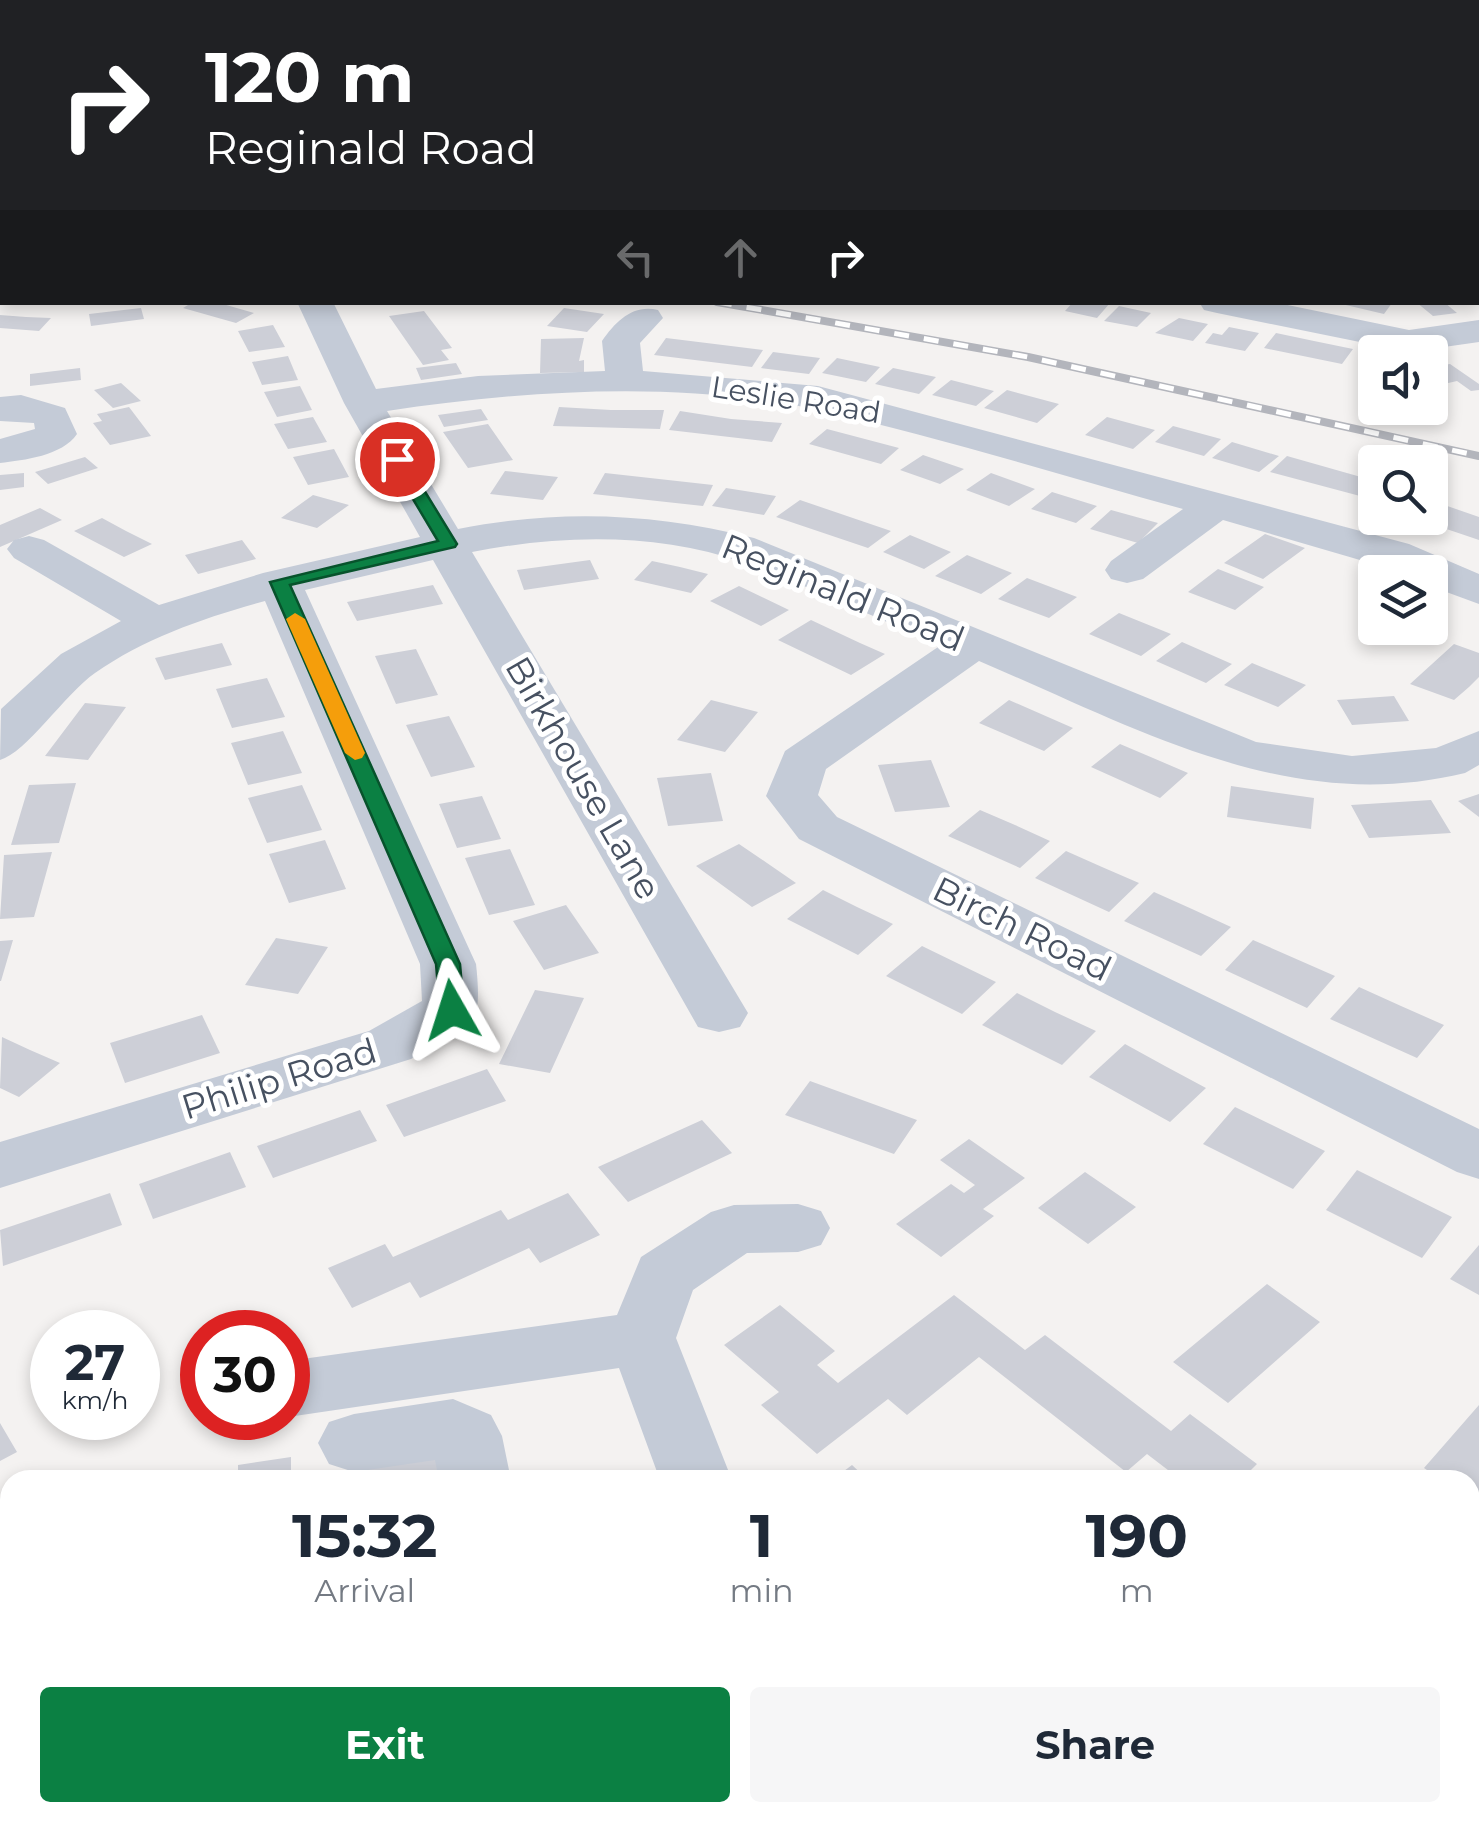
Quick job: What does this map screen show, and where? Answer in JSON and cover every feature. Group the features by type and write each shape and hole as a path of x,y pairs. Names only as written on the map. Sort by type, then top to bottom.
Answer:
{"street":[{"name":"Birkhouse Lane","path":"316,305 363,402 719,1013"},
{"path":"1232,305 1409,341 1479,331"},
{"path":"625,380 620,341 645,318"},
{"name":"Leslie Road","path":"363,402 549,380 728,385 818,398 1394,552 1479,591"},
{"path":"0,409 21,407 51,416 57,434 23,448 0,451"},
{"path":"1126,570 1218,504"},
{"name":"Reginald Road","path":"0,745 20,714 88,656 156,622 279,582 448,544 532,530 598,527 687,534 758,553 972,645 1245,754 1296,766 1352,771 1447,762 1479,746"},
{"path":"29,549 156,622"},
{"name":"Philip Road","path":"0,1166 390,1045 452,1010 448,964 279,582"},
{"name":"Birch Road","path":"972,645 804,762 792,796 818,828 1479,1156"},
{"path":"692,1470 642,1338 665,1276 734,1229 798,1228"},
{"path":"310,1386 642,1338"},
{"path":"354,1443 453,1428 466,1436 473,1470"}],"building":[{"path":"226,305 254,313 236,323 183,308"},
{"path":"1070,305 1108,305 1097,318 1065,311"},
{"path":"1346,305 1391,305 1384,314"},
{"path":"1420,305 1448,305 1457,313 1433,316"},
{"path":"1119,306 1151,313 1137,327 1104,321"},
{"path":"141,308 144,319 91,326 89,314"},
{"path":"564,308 604,314 587,332 547,326"},
{"path":"424,311 452,348 441,350 449,360 423,365 389,316"},
{"path":"0,315 51,318 39,331 0,328"},
{"path":"1179,318 1208,324 1193,341 1155,333"},
{"path":"273,325 285,347 249,352 238,331"},
{"path":"1229,327 1259,333 1245,351 1205,343 1213,333 1222,335"},
{"path":"1276,333 1353,349 1342,364 1264,348"},
{"path":"584,338 579,361 584,360 584,372 540,373 541,339"},
{"path":"666,338 763,350 752,367 654,355"},
{"path":"773,352 820,358 809,374 761,368"},
{"path":"288,356 298,380 262,385 252,362"},
{"path":"837,358 880,367 866,382 822,373"},
{"path":"456,363 462,374 421,380 416,368"},
{"path":"1448,364 1479,384 1479,390 1471,391 1457,381 1448,383"},
{"path":"80,368 81,380 30,386 30,374"},
{"path":"893,368 936,377 919,394 875,384"},
{"path":"951,380 994,391 976,406 932,395"},
{"path":"121,383 141,401 113,408 94,390"},
{"path":"300,386 312,410 277,417 264,392"},
{"path":"1007,390 1059,404 1037,423 984,408"},
{"path":"129,407 151,436 110,445 93,423 102,421 97,414"},
{"path":"559,407 664,410 660,429 553,426"},
{"path":"481,409 488,420 444,427 438,415"},
{"path":"680,411 782,423 772,442 669,430"},
{"path":"313,417 327,442 288,449 274,424"},
{"path":"1107,417 1155,430 1133,449 1085,435"},
{"path":"488,424 513,460 468,468 443,432"},
{"path":"1173,426 1221,439 1204,456 1155,442"},
{"path":"827,429 899,448 881,464 809,444"},
{"path":"1232,442 1279,456 1259,472 1212,458"},
{"path":"334,449 349,477 308,485 293,457"},
{"path":"923,455 964,469 940,484 900,470"},
{"path":"1287,456 1358,476 1358,495 1270,472"},
{"path":"85,457 98,468 48,484 35,472"},
{"path":"505,471 558,477 543,500 490,494"},
{"path":"24,473 24,487 0,490 0,475"},
{"path":"605,473 713,485 703,506 593,494"},
{"path":"991,473 1035,489 1009,506 966,490"},
{"path":"726,488 776,496 764,515 712,506"},
{"path":"1052,492 1097,506 1076,523 1031,509"},
{"path":"313,495 349,505 317,528 281,518"},
{"path":"800,500 891,531 868,548 776,517"},
{"path":"1448,506 1479,517 1479,540 1448,530"},
{"path":"40,508 62,520 0,547 0,525"},
{"path":"1111,510 1158,523 1138,543 1090,529"},
{"path":"102,518 152,544 124,557 74,531"},
{"path":"1265,534 1305,548 1263,579 1224,563"},
{"path":"910,535 951,552 924,569 883,552"},
{"path":"242,540 256,559 198,574 185,555"},
{"path":"967,555 1012,573 981,594 935,576"},
{"path":"590,560 599,579 524,590 517,570"},
{"path":"652,561 708,574 691,593 634,580"},
{"path":"1218,569 1264,587 1235,610 1188,592"},
{"path":"1027,578 1077,597 1049,618 998,599"},
{"path":"433,585 443,604 357,621 347,602"},
{"path":"739,586 789,610 761,626 710,601"},
{"path":"1119,613 1171,634 1141,656 1089,634"},
{"path":"811,620 885,654 851,675 778,640"},
{"path":"1182,642 1232,664 1206,683 1156,661"},
{"path":"222,643 232,665 165,680 155,658"},
{"path":"1454,644 1479,653 1479,677 1469,687 1454,700 1410,684"},
{"path":"416,649 438,695 396,704 375,656"},
{"path":"1252,663 1306,685 1278,707 1224,685"},
{"path":"267,678 285,717 232,728 216,689"},
{"path":"1394,696 1409,721 1352,725 1337,700"},
{"path":"711,700 758,712 725,752 677,740"},
{"path":"1009,700 1073,728 1044,751 979,723"},
{"path":"85,703 126,707 88,760 45,756"},
{"path":"449,716 475,767 431,777 406,725"},
{"path":"283,731 302,773 248,785 231,743"},
{"path":"1120,744 1188,773 1160,798 1091,767"},
{"path":"931,760 950,807 895,812 878,765"},
{"path":"711,773 723,821 668,826 657,778"},
{"path":"76,783 59,843 11,845 29,785"},
{"path":"302,785 322,830 267,843 248,798"},
{"path":"1231,786 1314,798 1311,829 1227,817"},
{"path":"1479,794 1479,817 1458,801"},
{"path":"482,796 501,839 457,848 439,804"},
{"path":"1431,800 1451,833 1369,838 1351,805"},
{"path":"980,810 1050,841 1020,868 948,836"},
{"path":"325,840 346,889 289,903 269,854"},
{"path":"739,844 796,883 752,907 696,866"},
{"path":"510,849 535,905 489,915 465,858"},
{"path":"1066,851 1139,883 1109,912 1035,878"},
{"path":"52,852 34,917 0,919 4,855"},
{"path":"823,890 893,924 858,955 787,919"},
{"path":"1154,892 1231,927 1201,956 1124,921"},
{"path":"566,905 599,953 544,970 513,921"},
{"path":"276,938 328,947 298,994 245,985"},
{"path":"13,940 1,981 0,981 0,941"},
{"path":"1253,940 1335,976 1307,1008 1225,970"},
{"path":"922,946 996,982 962,1014 886,976"},
{"path":"1359,987 1444,1025 1417,1058 1330,1019"},
{"path":"535,990 584,998 550,1073 499,1064"},
{"path":"1017,993 1096,1031 1062,1065 982,1025"},
{"path":"202,1015 220,1053 125,1083 110,1043"},
{"path":"2,1037 60,1063 19,1097 0,1088"},
{"path":"1125,1044 1206,1088 1170,1122 1089,1077"},
{"path":"487,1069 506,1101 404,1137 386,1105"},
{"path":"810,1081 917,1120 894,1154 785,1115"},
{"path":"1235,1107 1325,1151 1293,1189 1203,1144"},
{"path":"360,1110 377,1141 273,1178 257,1146"},
{"path":"702,1120 732,1153 628,1202 598,1167"},
{"path":"969,1139 1025,1178 983,1209 994,1216 941,1257 896,1224 951,1184 964,1193 975,1185 940,1160"},
{"path":"230,1152 246,1187 153,1219 139,1184"},
{"path":"1357,1170 1452,1217 1422,1258 1326,1210"},
{"path":"1085,1172 1136,1207 1088,1244 1038,1208"},
{"path":"110,1193 122,1225 3,1266 0,1230"},
{"path":"568,1193 600,1235 540,1263 529,1248 420,1298 410,1282 352,1308 328,1268 385,1244 393,1257 501,1210 508,1220"},
{"path":"1479,1245 1479,1295 1450,1279"},
{"path":"1267,1284 1320,1322 1228,1403 1173,1362"},
{"path":"954,1295 1025,1350 1045,1335 1171,1431 1190,1414 1257,1464 1251,1470 1168,1470 1147,1454 1123,1470 979,1357 907,1415 888,1399 817,1454 761,1405 779,1392 724,1345 780,1305 835,1351 817,1365 838,1383"},
{"path":"1479,1405 1479,1470 1424,1468"},
{"path":"0,1423 17,1452 0,1461"},
{"path":"449,1450 452,1470 357,1470 357,1464"},
{"path":"291,1457 291,1470 238,1470 238,1465"}],"railway":[{"path":"734,305 1028,357 1479,456"}],"slow traffic":[{"path":"295,619 355,753"}],"route":[{"path":"397,459 448,544 279,582 448,964 452,1010"}]}
